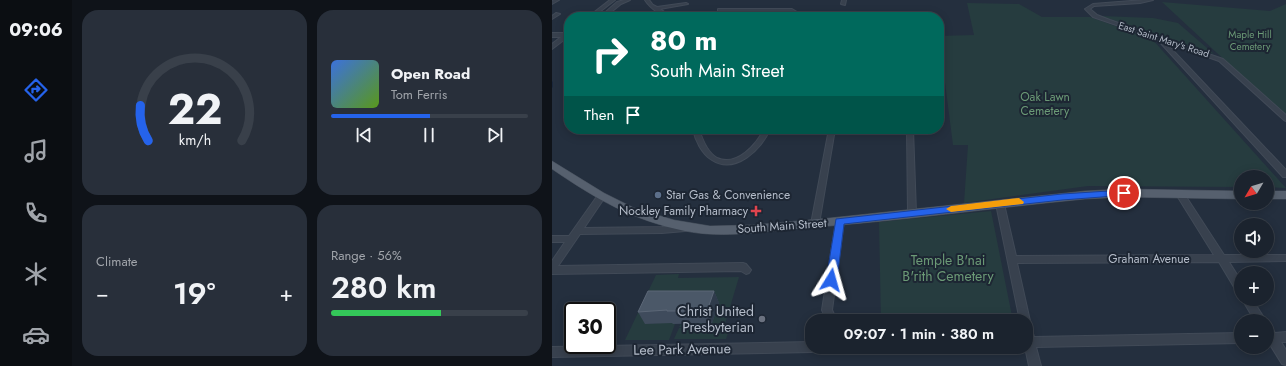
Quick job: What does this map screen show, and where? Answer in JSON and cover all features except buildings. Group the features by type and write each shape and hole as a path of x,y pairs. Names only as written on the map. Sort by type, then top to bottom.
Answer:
{"main road":[{"name":"South Main Street","path":"552,164 601,197 638,213 686,228 705,230 747,229 815,224 1085,195 1124,193 1234,195"},
{"path":"1274,195 1286,195"}],"street":[{"path":"552,3 557,0"},
{"path":"597,12 613,0"},
{"path":"608,12 619,3 628,0"},
{"path":"647,0 651,6 657,8 661,12"},
{"name":"East Saint Mary's Road","path":"1152,0 1093,5 1087,9 1095,16 1221,60 1286,119"},
{"path":"657,8 686,4"},
{"path":"720,10 792,10 795,12"},
{"path":"552,18 558,14"},
{"path":"552,35 564,34"},
{"path":"552,47 564,37"},
{"path":"1158,37 1286,175"},
{"path":"699,134 711,156 716,160 726,161 734,160 749,154 762,141 765,134"},
{"path":"815,224 831,134"},
{"path":"910,134 912,213"},
{"path":"1180,194 1234,278"},
{"path":"552,269 601,197"},
{"path":"1000,204 1023,314"},
{"path":"829,314 827,310 840,221"},
{"path":"552,239 575,235 686,228"},
{"name":"Graham Avenue","path":"1011,260 1286,258"},
{"path":"552,269 743,267 746,270"},
{"path":"1274,336 1286,337"},
{"path":"1033,342 1234,338"},
{"path":"1274,342 1286,360"},
{"name":"Lee Park Avenue","path":"552,352 805,347"},
{"path":"1032,354 1035,366"}],"green space":[{"name":"Maple Hill Cemetery","path":"1162,2 1270,11 1286,4 1286,117"},
{"name":"Oak Lawn Cemetery","path":"967,3 1019,4 1042,17 1090,17 1152,39 1270,170 1234,170 1234,187 1088,186 964,203 968,145 953,145 944,75 944,36 974,35"},
{"path":"1101,16 1153,18 1178,23 1214,54"},
{"name":"Oak Lawn Cemetery","path":"1274,175 1286,188 1274,187"},
{"name":"Temple B'nai B'rith Cemetery","path":"991,211 1012,314 881,314 879,222"},
{"path":"679,274 678,278 739,277 724,327 730,327 726,339 674,339 679,328 686,328 679,327 681,324 719,303 645,324 673,322 673,324 675,324 669,340 625,340 656,275"}],"waterway":[{"path":"552,82 552,87"}],"slow traffic":[{"path":"951,209 1019,202"}],"place":[{"name":"Star Gas & Convenience","path":"658,195"},
{"name":"Nockley Family Pharmacy","path":"756,211"},
{"name":"Christ United Presbyterian","path":"762,319"}],"route":[{"path":"831,280 840,221 1062,197 1124,193"}]}
